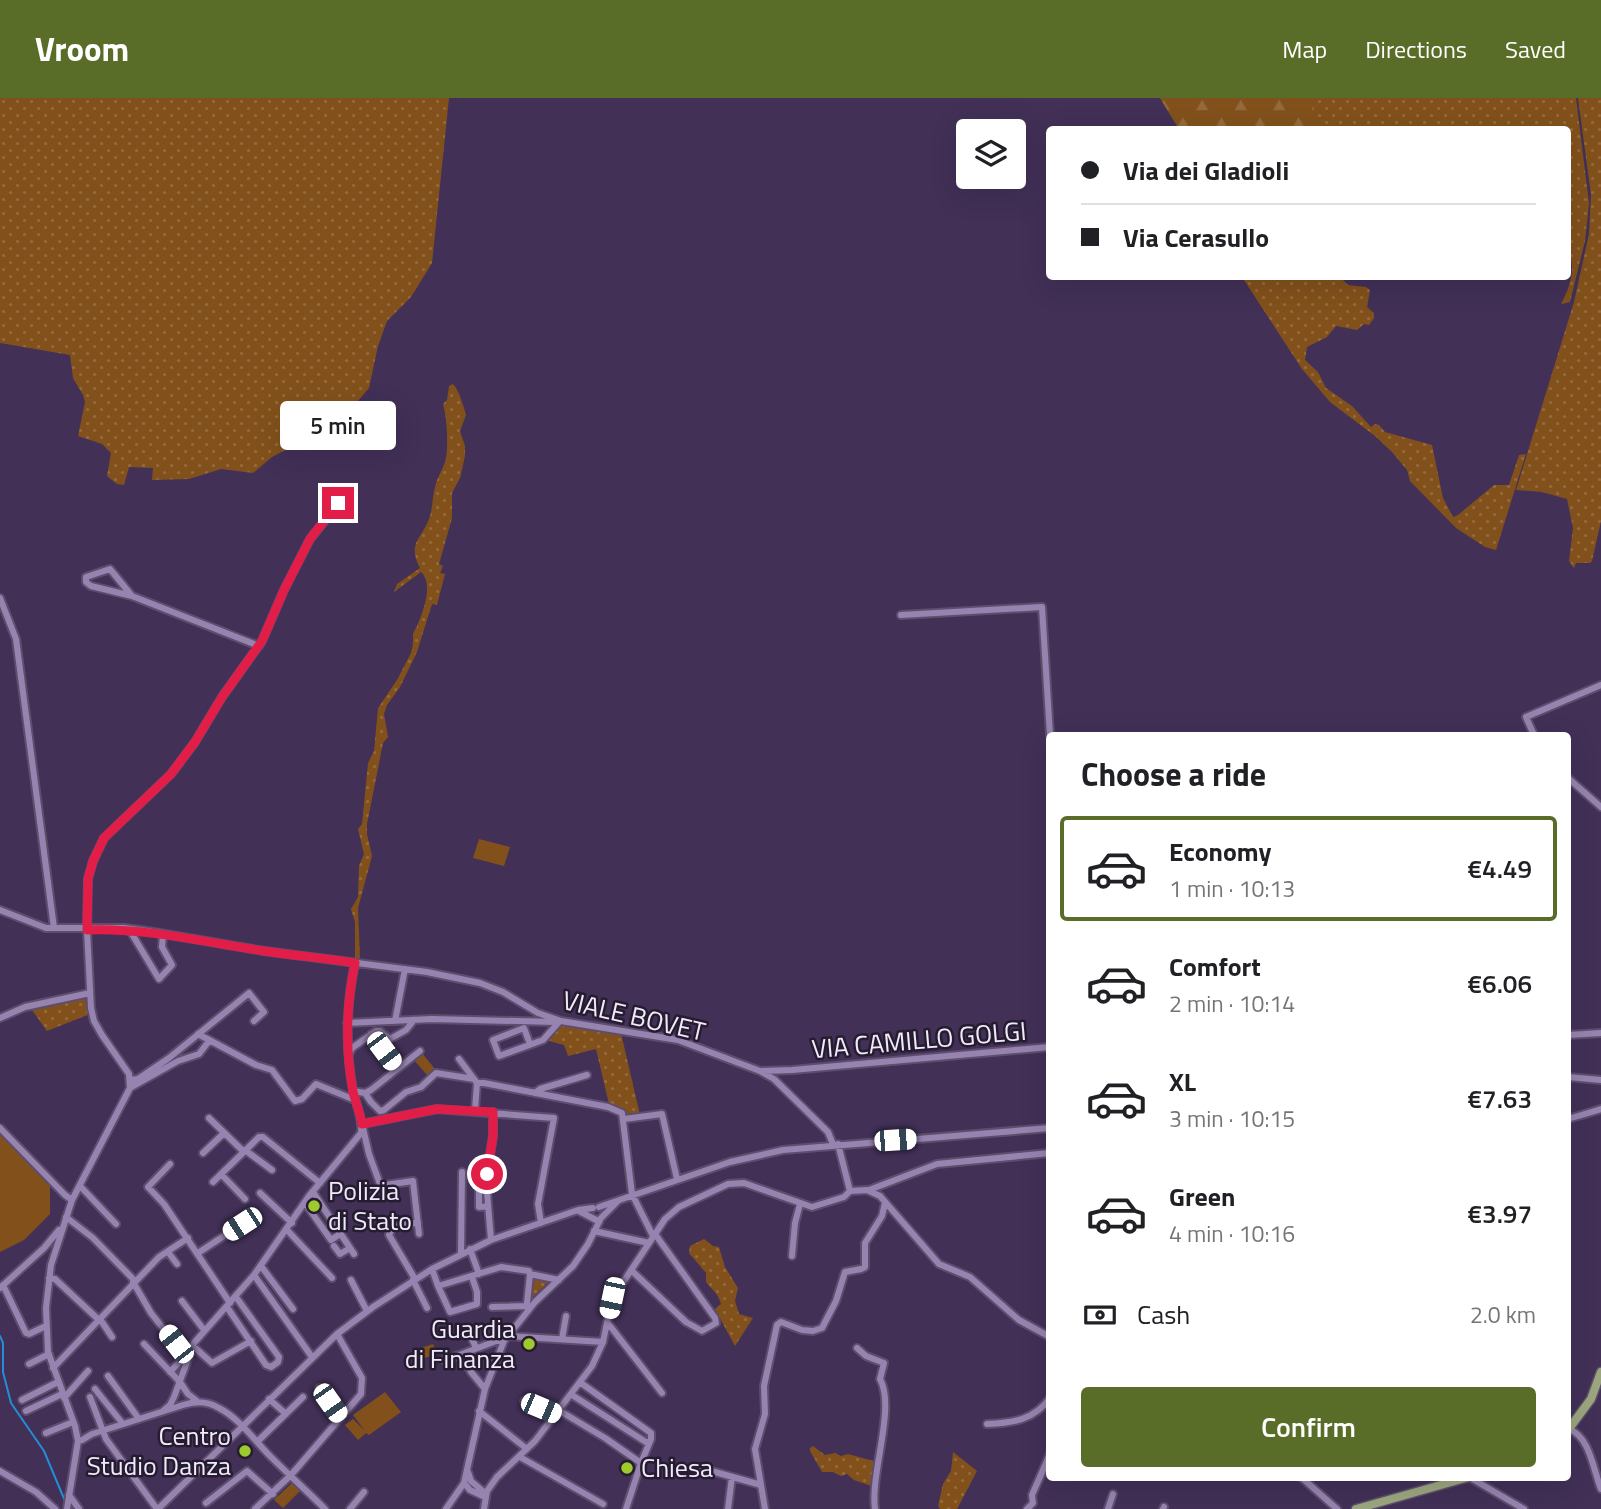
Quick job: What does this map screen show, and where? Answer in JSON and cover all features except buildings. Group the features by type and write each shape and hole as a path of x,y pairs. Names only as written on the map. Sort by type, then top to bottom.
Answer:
{"main road":[{"path":"1571,1426 1591,1399 1601,1372"},
{"path":"1356,1509 1455,1481"}],"street":[{"path":"134,1079 94,1021 87,930 88,879 93,861 104,838 171,774 195,742 222,697 259,646 310,539 351,488"},
{"path":"132,596 110,569 86,577 86,582 91,586 132,596 259,646"},
{"path":"0,598 16,639 54,928"},
{"path":"901,615 1042,607 1050,732"},
{"path":"1533,732 1526,717 1601,685"},
{"path":"1571,781 1601,807"},
{"name":"VIALE BOVET","path":"0,910 38,925 54,928 129,929 405,969 487,985 538,1013 561,1021 678,1040 760,1071"},
{"path":"129,929 159,979 172,965 162,947 163,934"},
{"path":"355,963 347,1023 348,1056 355,1100 380,1184 412,1181 419,1234"},
{"path":"395,1021 405,969"},
{"path":"0,1018 25,1007 90,993"},
{"path":"46,1326 26,1333 1,1287 54,1241 134,1079 175,1053 248,993 264,1012 254,1021"},
{"path":"528,1022 538,1018 538,1013"},
{"path":"347,1023 414,1020 561,1021"},
{"path":"348,1056 352,1048 371,1034 380,1031 390,1039 406,1030 414,1020"},
{"path":"530,1044 524,1028 493,1040 499,1055 530,1044 547,1036 561,1021"},
{"path":"544,1022 547,1036"},
{"path":"1571,1035 1601,1033"},
{"path":"198,1034 256,1065 272,1070 295,1101 302,1099 316,1084 355,1100"},
{"path":"371,1034 397,1069"},
{"path":"132,1087 178,1061 199,1054 209,1041"},
{"name":"VIA CAMILLO GOLGI","path":"760,1071 1046,1048"},
{"path":"353,1091 366,1093 420,1051"},
{"path":"458,1059 476,1081 475,1110"},
{"path":"785,1091 782,1081 792,1070"},
{"path":"760,1071 774,1079 828,1132 836,1144 850,1191"},
{"path":"366,1093 380,1111 384,1110 406,1092 421,1087 436,1073 608,1107 622,1113 632,1194 652,1238 715,1318 716,1323 702,1331 686,1322 631,1270"},
{"path":"534,1093 587,1075"},
{"path":"1571,1077 1601,1080"},
{"path":"362,1124 437,1109 554,1118 538,1204 541,1223"},
{"path":"1571,1118 1601,1109"},
{"path":"491,1240 487,1174 493,1136 493,1112"},
{"path":"624,1119 662,1114 677,1179"},
{"path":"209,1118 245,1151 272,1170"},
{"path":"170,1372 186,1357 204,1330 261,1266 320,1182 358,1140 362,1124"},
{"path":"0,1128 72,1200"},
{"path":"90,1397 106,1439 158,1509 337,1334 414,1279 470,1249 578,1210 596,1208 677,1179 755,1156 836,1144 1046,1128"},
{"path":"203,1153 224,1133"},
{"path":"213,1182 255,1139 262,1138 320,1182"},
{"path":"484,1507 483,1494 520,1457 582,1383 603,1342 612,1298 665,1219 679,1207 728,1184 744,1182 812,1207 844,1196 850,1191 882,1186 937,1164 1046,1153"},
{"path":"170,1164 148,1187 188,1238 251,1345 266,1365 271,1367 279,1361 236,1297"},
{"path":"461,1254 462,1172"},
{"path":"221,1174 245,1199"},
{"path":"80,1186 116,1224"},
{"path":"867,1190 880,1196 939,1264 970,1277 1019,1320 1046,1335"},
{"path":"313,1192 352,1251 340,1254 334,1246"},
{"path":"260,1193 292,1223"},
{"path":"597,1217 621,1199"},
{"path":"305,1203 331,1240 341,1234"},
{"path":"765,1509 755,1449 765,1414 764,1386 777,1325 780,1322 808,1331 822,1328 836,1301 845,1272 865,1267 865,1243 882,1216 885,1203"},
{"path":"792,1256 800,1204"},
{"path":"446,1509 466,1481 485,1389 506,1338 527,1308 559,1280 581,1255 593,1234 596,1208"},
{"path":"596,1208 597,1217"},
{"path":"314,1216 324,1209"},
{"path":"578,1210 597,1217"},
{"path":"66,1217 93,1238 134,1281 151,1313 186,1357"},
{"path":"418,1223 398,1226 389,1235 427,1308"},
{"path":"198,1253 242,1224"},
{"path":"287,1230 332,1278"},
{"path":"593,1234 652,1238"},
{"path":"53,1368 134,1281 159,1257 188,1238"},
{"path":"54,1241 46,1326 53,1368 77,1431 78,1449 68,1502 79,1509"},
{"path":"44,1248 49,1247 54,1252"},
{"path":"432,1269 450,1312 477,1304 470,1249"},
{"path":"167,1252 177,1264"},
{"path":"261,1266 293,1309"},
{"path":"438,1286 501,1267 529,1271 527,1308"},
{"path":"254,1275 312,1357"},
{"path":"530,1275 559,1280"},
{"path":"49,1278 55,1279 99,1320 112,1337"},
{"path":"351,1280 367,1311"},
{"path":"182,1301 204,1330"},
{"path":"492,1307 527,1308"},
{"path":"562,1339 566,1316"},
{"path":"607,1322 662,1393"},
{"path":"468,1329 476,1348"},
{"path":"255,1509 291,1475 361,1394 363,1382 337,1334"},
{"path":"444,1360 506,1338 603,1342"},
{"path":"193,1346 212,1363 251,1341"},
{"path":"144,1344 180,1386 198,1402"},
{"path":"857,1348 866,1356 884,1363 880,1380 884,1387 885,1411 875,1485 875,1509"},
{"path":"29,1364 49,1354"},
{"path":"462,1354 471,1372 485,1389"},
{"path":"163,1411 170,1405 180,1386 186,1357"},
{"path":"26,1411 63,1396 88,1371"},
{"path":"108,1376 139,1419"},
{"path":"22,1399 58,1382"},
{"path":"582,1383 622,1414 646,1428 652,1436 626,1509"},
{"path":"180,1386 183,1405"},
{"path":"319,1388 341,1418"},
{"path":"95,1389 121,1422"},
{"path":"572,1395 649,1444"},
{"path":"257,1442 303,1397"},
{"path":"269,1399 286,1414"},
{"path":"524,1401 559,1413 605,1438 641,1463"},
{"path":"46,1433 77,1431 92,1434 121,1422 183,1405 198,1402 217,1407 242,1426 325,1509"},
{"path":"987,1424 1026,1419 1046,1406"},
{"path":"121,1422 133,1408"},
{"path":"479,1411 527,1449"},
{"path":"1571,1431 1576,1432 1589,1449 1601,1489"},
{"path":"520,1457 603,1504"},
{"path":"1027,1509 1033,1503 1032,1495 1046,1463"},
{"path":"701,1468 761,1485"},
{"path":"0,1471 36,1492 55,1509"},
{"path":"206,1503 247,1471 273,1494"},
{"path":"728,1509 732,1477"},
{"path":"466,1481 470,1490"},
{"path":"466,1481 483,1494"},
{"path":"1306,1481 1337,1509"},
{"path":"1476,1481 1524,1509"},
{"path":"458,1494 470,1490 483,1494"},
{"path":"361,1509 352,1506 364,1492"},
{"path":"1108,1509 1113,1494"}],"green space":[{"path":"0,98 449,98 432,263 411,297 387,321 378,346 369,388 352,408 308,438 272,457 253,473 221,469 189,479 152,480 153,468 129,467 124,485 117,484 107,476 111,453 102,444 78,436 85,402 73,378 70,355 0,343"},
{"path":"1160,98 1576,98 1589,203 1585,241 1570,302 1561,304 1572,272 1571,126 1177,126"},
{"path":"1160,98 1311,98 1316,126 1177,126"},
{"path":"1578,98 1601,98 1601,521 1592,561 1576,563 1574,568 1569,561 1573,528 1567,499 1542,492 1516,490 1574,302 1589,234 1591,195"},
{"path":"1244,280 1343,280 1348,285 1370,290 1367,307 1374,313 1374,318 1369,325 1364,324 1357,330 1336,326 1327,337 1307,347 1305,360 1318,372 1326,388 1352,406 1371,427 1379,425 1385,432 1432,445 1443,498 1453,517 1494,485 1509,485 1519,455 1526,454 1496,550 1485,547 1456,528 1410,481 1407,470 1392,452 1330,402 1302,369"},
{"path":"453,384 466,415 460,431 465,456 460,478 452,493 452,518 439,564 443,566 440,573 445,574 437,605 432,604 417,652 384,714 388,737 383,743 367,824 372,856 358,908 360,959 355,959 355,922 351,909 358,897 359,866 364,854 358,829 362,824 368,763 374,751 378,708 411,653 413,633 426,598 425,577 421,572 394,592 397,584 420,568 415,547 429,519 434,491 445,462 447,433 443,404 447,400 449,386"},
{"path":"479,839 510,847 504,866 473,858"},
{"path":"87,998 90,1014 47,1031 32,1010"},
{"path":"559,1024 621,1033 640,1115 629,1116 622,1109 609,1104 596,1049 568,1056 564,1045 549,1041 552,1037 550,1034"},
{"path":"422,1053 435,1069 427,1075 414,1060"},
{"path":"0,1132 50,1183 50,1214 24,1240 0,1252"},
{"path":"704,1239 719,1247 725,1267 738,1288 735,1301 739,1314 753,1318 735,1346 715,1309 721,1304 718,1297 706,1282 706,1273 689,1253 690,1246"},
{"path":"532,1277 552,1279 528,1301"},
{"path":"433,1344 437,1354 418,1360 415,1350"},
{"path":"385,1392 401,1412 358,1440 345,1425 353,1419 365,1431 353,1415"},
{"path":"813,1446 825,1455 848,1454 877,1462 874,1487 854,1480 847,1474 841,1476 833,1472 822,1472 810,1451"},
{"path":"953,1452 977,1471 957,1509 940,1509 938,1506 943,1484 951,1471"},
{"path":"292,1483 300,1491 283,1508 274,1500"}],"waterway":[{"path":"0,1336 3,1343 3,1372 11,1403 44,1451 65,1501"}],"place":[{"name":"Polizia di Stato","path":"314,1206"},
{"name":"Guardia di Finanza","path":"529,1344"},
{"name":"Centro Studio Danza","path":"245,1451"},
{"name":"Chiesa","path":"627,1468"}],"route":[{"path":"338,503 310,539 262,641 212,712 195,742 171,774 104,838 88,879 87,930 147,931 355,963 347,1015 347,1038 353,1091 362,1124 437,1109 493,1112 493,1136 487,1174"}]}
